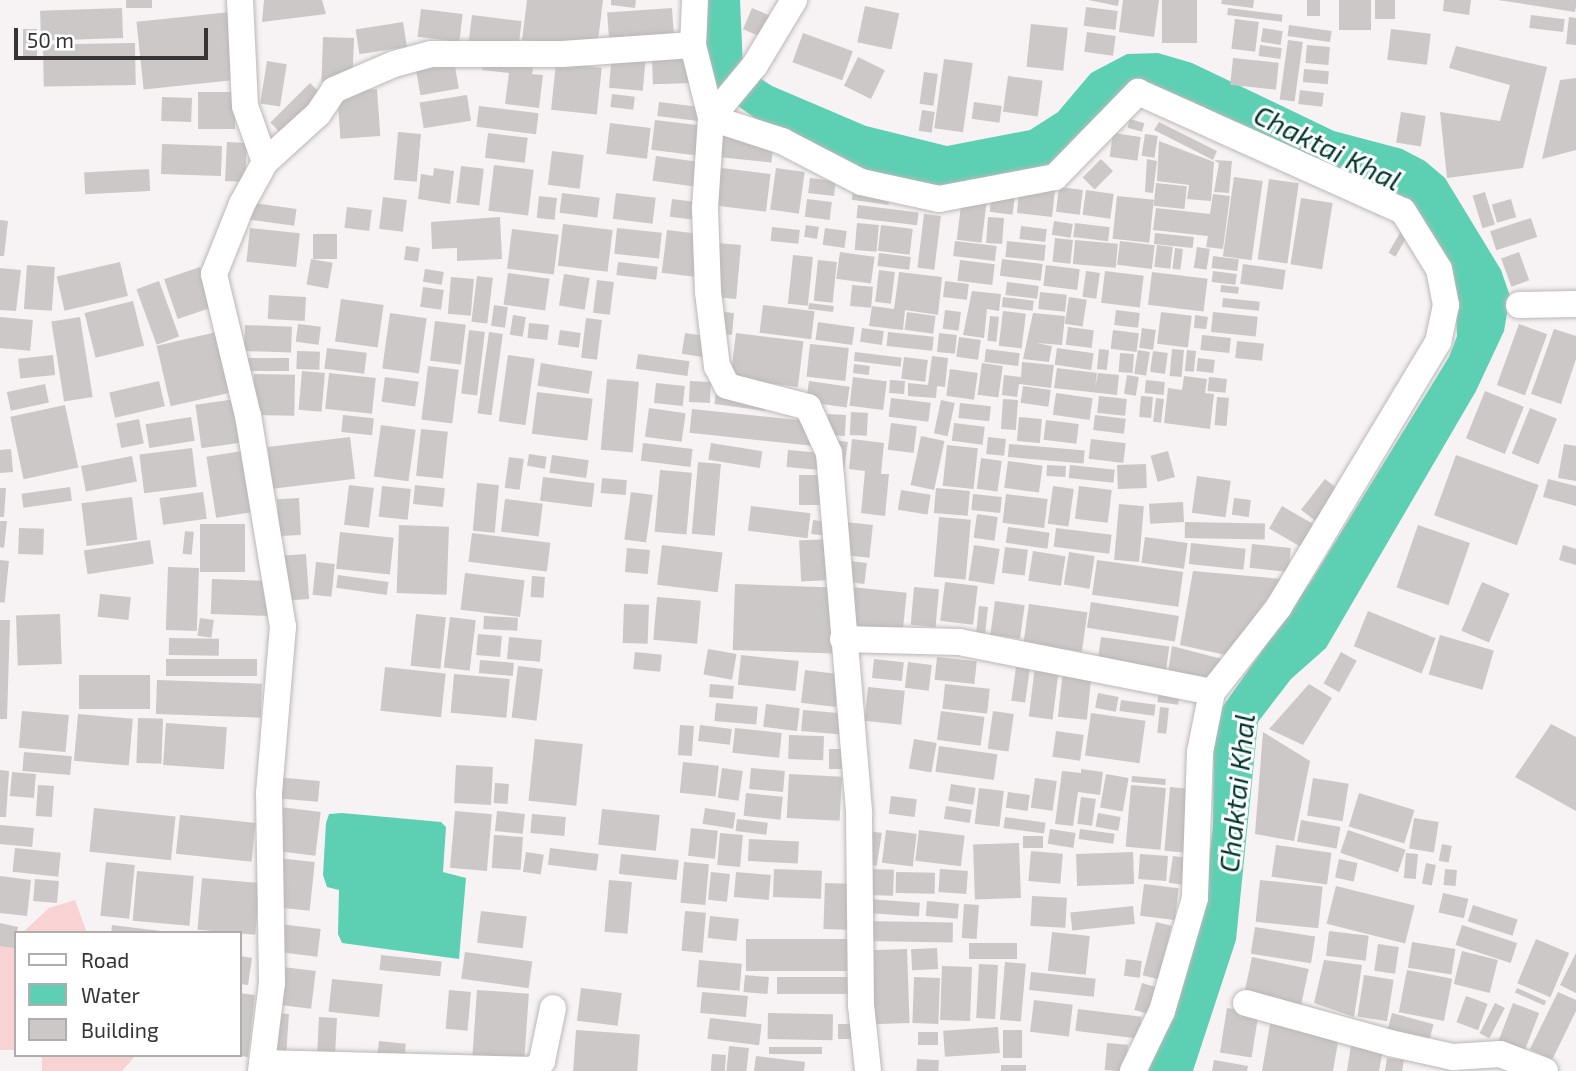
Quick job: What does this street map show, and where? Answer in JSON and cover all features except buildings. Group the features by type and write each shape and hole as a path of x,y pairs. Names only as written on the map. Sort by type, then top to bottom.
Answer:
{"street":[{"path":"240,0 245,106 265,162"},
{"path":"695,0 693,45 715,113 705,209 708,292 717,366 727,386 808,407 829,453 859,814 861,1005 868,1071"},
{"path":"715,113 755,65 794,0"},
{"path":"552,1008 542,1061 534,1070 263,1059 272,983 269,793 283,627 248,416 214,274 265,162 318,114 334,90 419,57 693,45"},
{"path":"715,113 782,141 861,182 939,199 1055,177 1138,92 1403,211 1439,270 1446,304 1438,342 1279,607 1212,692 1200,752 1195,898 1162,1011 1133,1071"},
{"path":"1519,305 1576,304"},
{"path":"843,639 959,642 1212,692"},
{"path":"1246,1003 1403,1046 1453,1057 1500,1054 1545,1071"}],"shaded area":[{"path":"75,900 86,931 24,931 49,908"},
{"path":"0,937 14,937 14,1050 0,1050"},
{"path":"42,1057 134,1057 122,1071 42,1071"}],"water":[{"name":"Chaktai Khal","path":"701,0 740,0 743,67 772,86 866,126 947,146 1030,130 1058,112 1091,73 1127,54 1158,53 1192,63 1334,131 1402,149 1425,161 1445,178 1501,270 1510,296 1504,331 1476,391 1326,648 1291,679 1258,722 1236,940 1193,1071 1148,1071 1170,1022 1204,902 1213,826 1214,719 1313,578 1449,357 1457,336 1455,284 1412,212 1146,90 1049,168 937,189 875,176 760,122 719,92 699,22"},
{"path":"329,814 441,822 446,827 443,872 466,878 459,959 342,943 338,934 339,890 327,887 323,875 326,823"}]}
